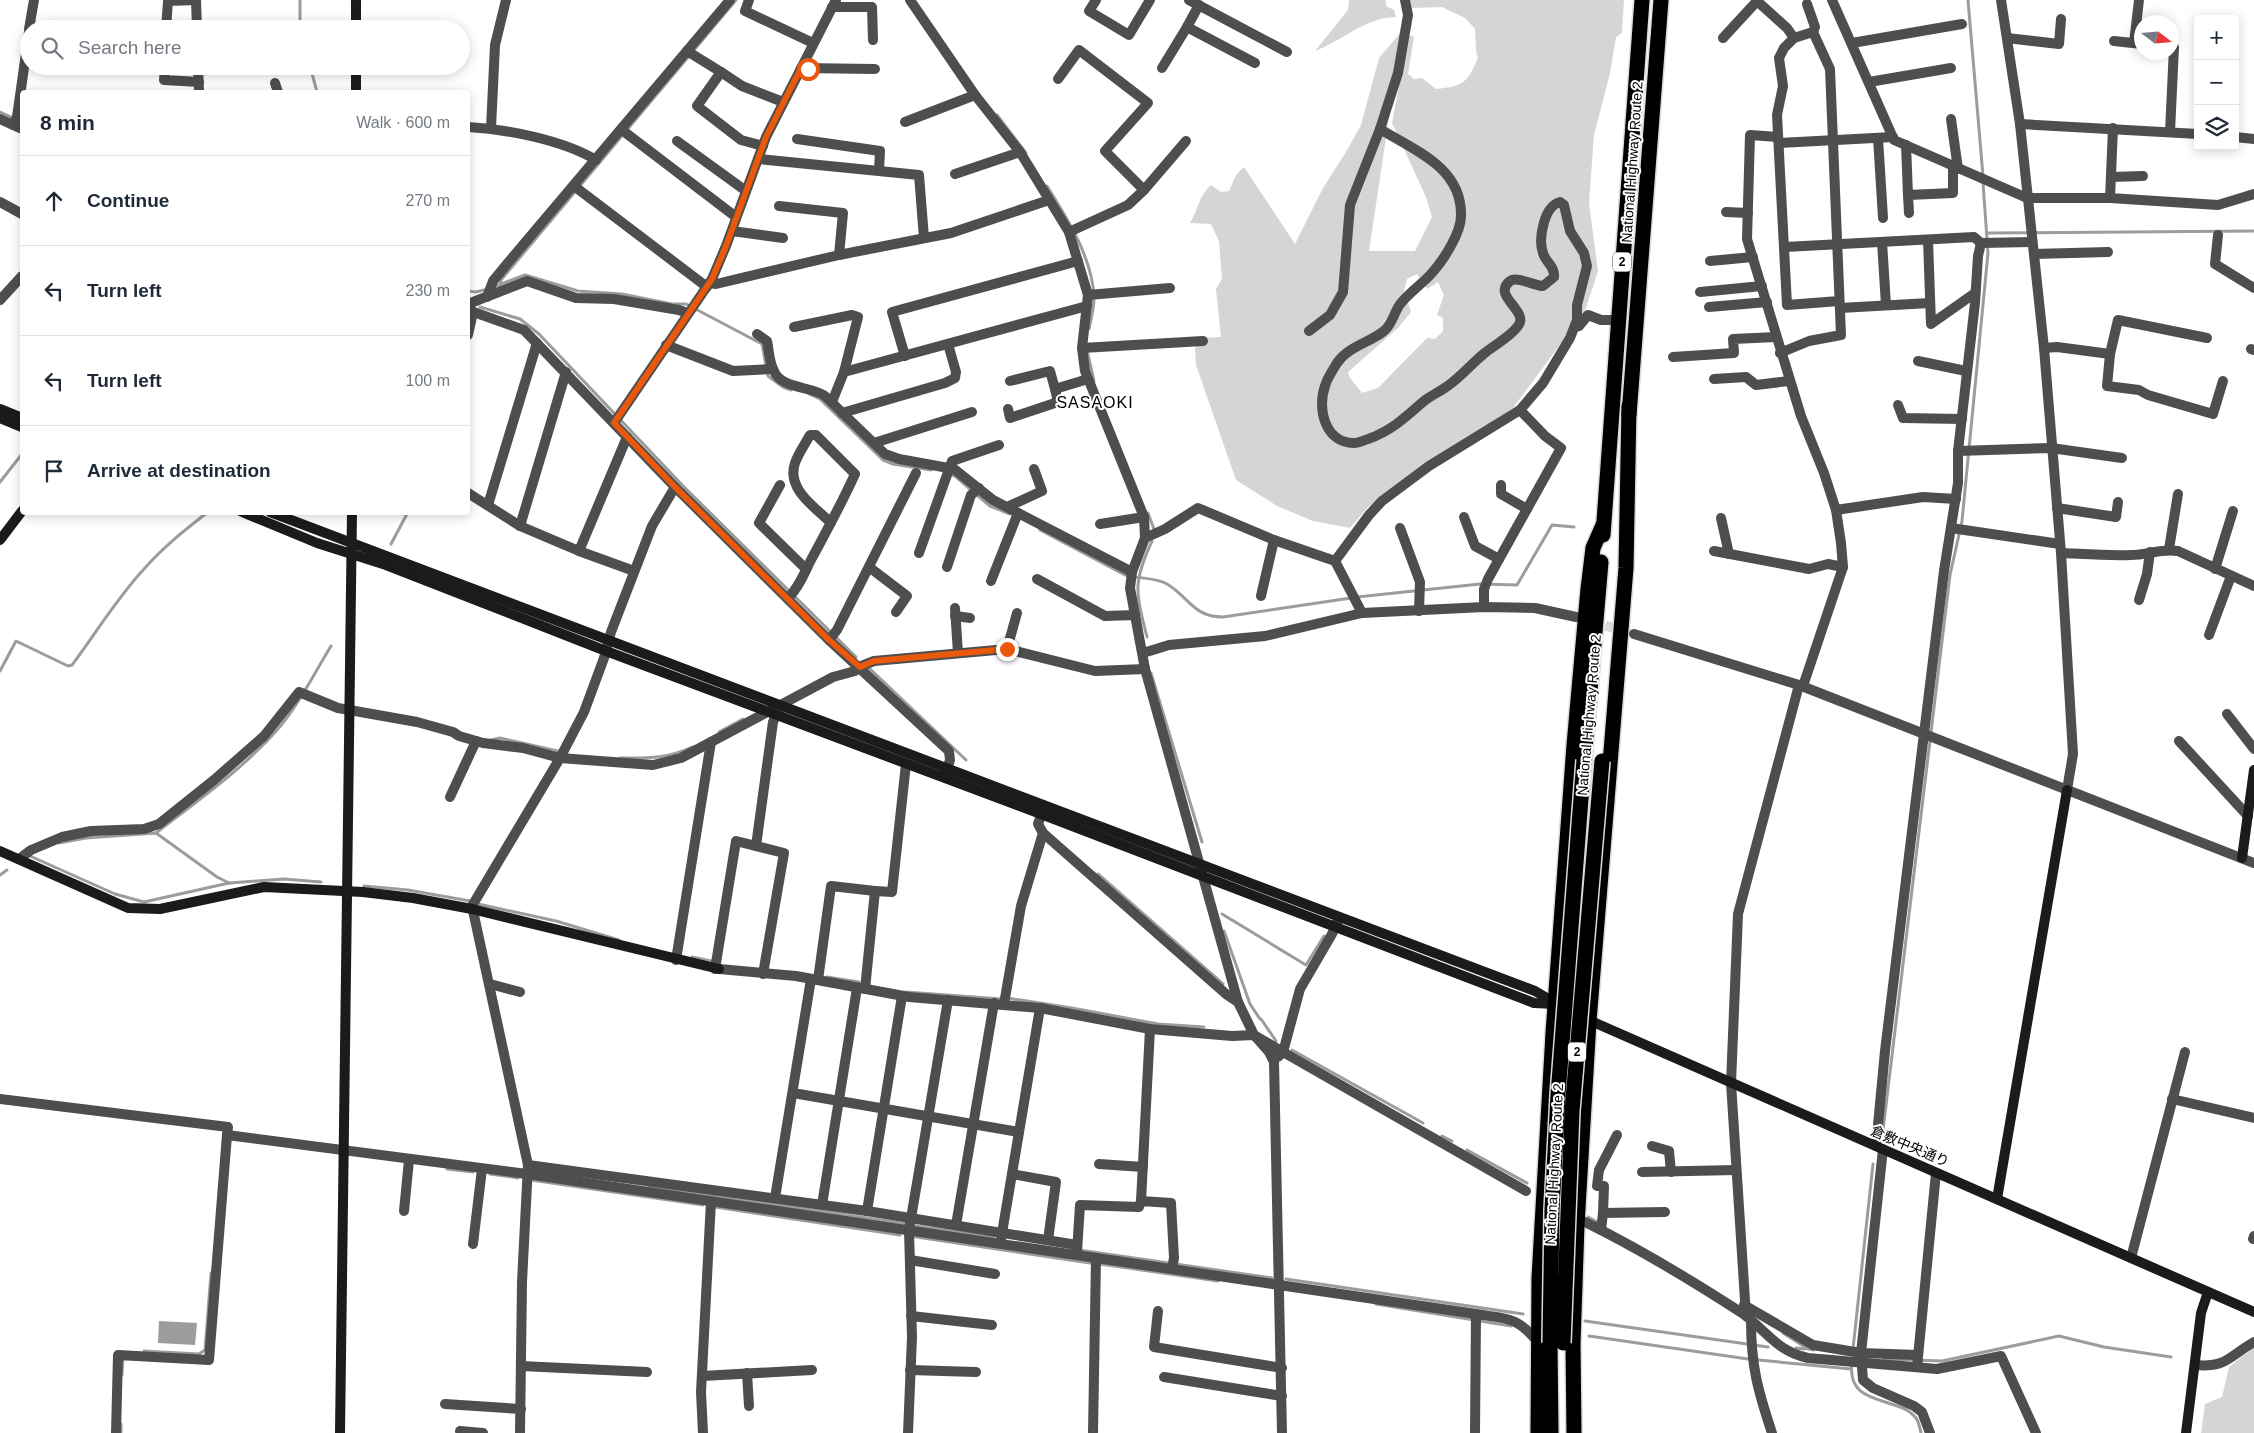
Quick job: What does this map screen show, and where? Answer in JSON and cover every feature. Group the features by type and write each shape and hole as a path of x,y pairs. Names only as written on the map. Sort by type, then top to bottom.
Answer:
{"highway":[{"name":"National Highway Route 2","path":"1551,1433 1552,1210 1558,1086 1603,525 1642,0"},
{"name":"National Highway Route 2","path":"1564,1433 1550,1343 1602,761 1661,0"},
{"path":"1574,1433 1572,1344 1576,1225 1590,1021 1626,568 1629,406"},
{"path":"1538,1433 1550,1343 1539,1278 1574,745 1593,548 1603,525"}],"street":[{"path":"31,20 34,0"},
{"path":"167,20 168,1 193,0 196,20"},
{"path":"356,0 356,20"},
{"path":"491,128 495,45 506,0"},
{"path":"470,308 474,302 489,292 576,188 596,160 624,132 690,53 730,0"},
{"path":"749,0 745,11 813,44"},
{"path":"910,0 975,95 1020,152 1049,200 1072,230 1078,260 1092,294 1087,306 1086,348 1088,379 1144,518 1145,538 1131,576 1135,615 1145,669 1238,1002 1254,1035 1269,1052 1274,1062 1282,1433"},
{"path":"1096,0 1089,11 1129,35 1150,0"},
{"path":"1189,0 1287,52"},
{"path":"1309,331 1330,315 1343,292 1350,205 1380,129 1398,73 1408,15 1406,0"},
{"path":"1723,38 1757,0 1787,28 1794,38"},
{"path":"1832,0 1893,137 1955,168 2027,198 2110,198 2218,205 2254,194"},
{"path":"1996,1199 2073,754 2060,548 2044,348 2020,124 2001,0"},
{"path":"2139,0 2139,15"},
{"path":"617,420 708,285 732,231 763,146 783,102 834,3 872,7 874,40"},
{"path":"1780,353 1809,341 1841,335 1830,69 1813,32 1815,27 1807,4"},
{"path":"1162,68 1199,5"},
{"path":"2007,38 2059,44 2061,19"},
{"path":"1852,43 1962,24"},
{"path":"1187,27 1255,63"},
{"path":"1813,32 1794,38 1784,48 1779,58 1783,86 1777,115 1787,305 1840,304 1886,306 1930,303"},
{"path":"2114,41 2134,44"},
{"path":"1058,79 1078,50 1148,103 1106,151 1144,190"},
{"path":"690,53 742,86 783,102"},
{"path":"2170,132 2173,60"},
{"path":"801,68 875,69"},
{"path":"1869,82 1951,68"},
{"path":"721,72 697,106 742,140 763,146"},
{"path":"21,90 23,75"},
{"path":"164,75 164,80 196,81"},
{"path":"197,75 196,81 199,90"},
{"path":"356,75 356,90"},
{"path":"905,122 975,95"},
{"path":"0,119 17,123 20,100"},
{"path":"1908,194 1953,193 1955,168 1951,119"},
{"path":"2020,124 2194,134"},
{"path":"470,127 514,132 583,152 596,160"},
{"path":"2110,198 2113,128"},
{"path":"1335,561 1369,515 1382,501 1429,466 1520,410 1543,383 1570,338 1577,320 1577,305 1587,266 1584,252 1570,231 1564,205 1560,202 1554,203 1548,210 1541,246 1543,256 1554,270 1554,277 1543,286 1515,280 1510,281 1506,287 1508,300 1520,313 1522,319 1520,325 1484,353 1454,381 1426,400 1391,429 1355,443 1344,442 1333,436 1326,428 1322,412 1322,398 1325,385 1331,373 1339,361 1352,349 1383,332 1389,326 1400,304 1437,267 1459,230 1461,222 1461,212 1449,176 1440,166 1380,129"},
{"path":"624,132 736,217"},
{"path":"1772,1433 1758,1390 1752,1360 1749,1318 1744,1305 1731,1083 1738,914 1801,686 1843,567 1836,510 1789,381 1748,239 1750,135 1779,140 1893,137"},
{"path":"2239,137 2254,139"},
{"path":"1878,138 1883,218"},
{"path":"797,139 880,151 879,171"},
{"path":"677,141 746,192"},
{"path":"1072,230 1128,205 1144,190 1186,141"},
{"path":"1906,145 1909,214"},
{"path":"955,174 1020,152"},
{"path":"758,159 919,175 924,238"},
{"path":"2111,177 2143,176"},
{"path":"576,188 708,285 838,255 950,234 1049,200"},
{"path":"0,202 20,212"},
{"path":"779,206 843,213 838,255"},
{"path":"1726,212 1748,213"},
{"path":"732,231 783,238"},
{"path":"2218,235 2215,264 2254,288"},
{"path":"1785,246 1974,237 1981,243 2032,237"},
{"path":"1928,240 1931,324 1976,293"},
{"path":"1882,242 1886,306"},
{"path":"1930,1433 1922,1412 1914,1406 1873,1388 1863,1380 1855,1357 1879,1148 1885,1052 1929,737 1944,571 1956,498 1958,451 1976,293 1978,256 1981,243"},
{"path":"2034,254 2108,252"},
{"path":"1710,261 1753,257"},
{"path":"905,356 892,312 1078,260"},
{"path":"0,300 20,278"},
{"path":"489,292 527,281 576,298 623,300 679,310 691,309"},
{"path":"1700,292 1762,286"},
{"path":"1092,294 1170,288"},
{"path":"1709,307 1766,302"},
{"path":"844,372 1087,306"},
{"path":"470,310 524,330 617,420 627,436 675,487 791,595 860,667 949,751 951,756 946,774"},
{"path":"794,327 852,315 858,317 844,372 832,402"},
{"path":"1574,327 1579,326 1588,315 1601,320 1617,320"},
{"path":"2208,338 2118,320 2110,354 2107,386 2139,390 2148,395 2213,414 2223,381"},
{"path":"757,334 767,340 769,369 779,379 819,391 892,458 947,472 954,469 975,491 1007,507 1016,516 1131,576"},
{"path":"1672,357 1734,352 1733,339 1776,337"},
{"path":"1086,348 1203,341"},
{"path":"488,505 537,343"},
{"path":"842,413 945,383 955,378 956,372 948,344"},
{"path":"666,345 733,371 769,369"},
{"path":"2044,348 2057,347 2110,354"},
{"path":"1918,361 1966,371"},
{"path":"1008,409 1010,418 1058,402 1050,371 1010,381"},
{"path":"520,526 566,372"},
{"path":"1714,379 1746,377 1756,385 1789,381"},
{"path":"1055,389 1088,379"},
{"path":"1898,404 1903,418 1962,419"},
{"path":"0,409 20,417"},
{"path":"1484,607 1486,585 1561,448 1545,436 1520,410"},
{"path":"874,443 972,412"},
{"path":"0,418 20,426"},
{"path":"791,595 831,523 855,474 816,435 810,436 794,464 794,478 797,490 831,523"},
{"path":"579,551 627,436"},
{"path":"919,553 952,461 999,446"},
{"path":"1958,451 2051,448 2122,458"},
{"path":"1007,507 1042,492 1034,469"},
{"path":"832,636 916,473"},
{"path":"780,485 758,523 806,569"},
{"path":"1501,485 1501,494 1527,508"},
{"path":"520,1433 527,1170 490,984 472,909 474,901 562,754 586,708 634,570 652,526 675,487"},
{"path":"947,568 975,491"},
{"path":"470,494 520,526 579,551 634,570"},
{"path":"2168,550 2178,494"},
{"path":"1836,510 1923,496 1956,498"},
{"path":"2056,508 2116,517 2118,502"},
{"path":"1145,538 1165,529 1198,508 1274,540 1335,561 1362,613"},
{"path":"2215,569 2233,511"},
{"path":"0,540 20,514"},
{"path":"249,515 317,543 352,549 609,639 906,764 946,774"},
{"path":"277,515 409,574 606,651 775,710 1043,810 1200,865 1337,922"},
{"path":"340,1433 352,515"},
{"path":"991,581 1016,516"},
{"path":"1464,517 1475,546 1499,559"},
{"path":"1100,524 1144,518"},
{"path":"1721,518 1730,554"},
{"path":"1400,528 1420,582 1419,611"},
{"path":"1952,528 2060,548 2133,555 2168,550 2178,551 2254,586"},
{"path":"1261,596 1274,540"},
{"path":"1714,552 1809,569 1828,564 1843,567"},
{"path":"2139,600 2147,574 2150,552"},
{"path":"869,567 907,596 896,612"},
{"path":"2210,635 2231,576"},
{"path":"1037,579 1105,616 1135,615"},
{"path":"1143,653 1169,644 1265,636 1362,613 1484,607 1534,608 1576,616"},
{"path":"958,652 955,612 970,618"},
{"path":"1007,649 1016,613"},
{"path":"1634,634 1801,686 2254,863"},
{"path":"18,860 31,850 62,837 91,831 144,829 159,824 214,780 264,736 299,692 350,711 418,722 476,741 653,765 681,758 775,710 833,677 855,671 874,661 1007,649 1095,671 1145,669"},
{"path":"756,846 775,710"},
{"path":"2227,714 2254,749"},
{"path":"450,797 476,741"},
{"path":"2179,741 2248,816"},
{"path":"676,960 711,742"},
{"path":"775,1198 831,886 892,892 906,764"},
{"path":"2242,858 2254,770"},
{"path":"1043,810 1038,824 1043,833 1238,1002"},
{"path":"1043,810 1203,876 1337,922"},
{"path":"956,1225 973,1124 999,1004 1021,906 1043,833"},
{"path":"717,969 736,841 784,853 764,974"},
{"path":"0,851 128,908 160,909 264,886 413,898 472,909 717,969 796,976 902,996 1040,1008 1150,1029 1232,1036 1254,1035 1526,1192"},
{"path":"822,1205 838,1101 861,988 875,890"},
{"path":"1274,1062 1283,1052 1300,989 1337,922"},
{"name":"倉敷中央通り","path":"1337,922 1535,991 1590,1021 2254,1312"},
{"path":"490,984 520,992"},
{"path":"867,1211 902,996"},
{"path":"908,1433 911,1316 910,1224 948,1000"},
{"path":"1001,1238 1040,1008"},
{"path":"1077,1250 1080,1205 1139,1208 1141,1201 1150,1029"},
{"path":"2131,1258 2185,1052"},
{"path":"793,1093 1019,1132"},
{"path":"0,1098 228,1127 209,1360 118,1355 116,1433"},
{"path":"2172,1099 2254,1118"},
{"path":"1602,1227 1604,1186 1597,1186 1599,1170 1616,1135"},
{"path":"227,1139 343,1150 482,1169 527,1170 770,1199 775,1198 867,1211 910,1224 956,1225 1001,1238 1048,1240 1096,1258 1173,1265 1475,1318 1516,1320 1528,1330 1550,1343"},
{"path":"1652,1146 1669,1151 1670,1172"},
{"path":"404,1211 409,1160"},
{"path":"1099,1164 1143,1167"},
{"path":"473,1244 482,1169"},
{"path":"527,1170 711,1201 910,1224 1077,1250"},
{"path":"1642,1172 1736,1170"},
{"path":"1918,1361 1936,1173"},
{"path":"1012,1174 1056,1182 1048,1240"},
{"path":"703,1433 702,1376 711,1201"},
{"path":"1141,1201 1172,1203 1173,1265"},
{"path":"1603,1213 1665,1212"},
{"path":"1585,1222 1602,1227 1675,1270 1749,1318 1777,1345 1794,1355 1835,1354 1918,1361 1937,1369 2001,1356 2036,1433"},
{"path":"1093,1433 1096,1258"},
{"path":"910,1260 995,1274"},
{"path":"2186,1433 2201,1313 2208,1292"},
{"path":"1744,1305 1803,1341 1835,1354"},
{"path":"1158,1311 1154,1347 1282,1368"},
{"path":"911,1316 992,1325"},
{"path":"1475,1318 1475,1433"},
{"path":"2195,1365 2211,1366 2225,1363 2254,1342"},
{"path":"521,1366 647,1372"},
{"path":"702,1376 812,1370"},
{"path":"910,1370 976,1372"},
{"path":"747,1374 749,1406"},
{"path":"1164,1377 1282,1396"},
{"path":"445,1404 521,1409"},
{"path":"460,1431 483,1433"}],"shaded area":[{"path":"1349,0 1386,0 1386,6 1394,10 1396,17 1385,18 1364,25 1315,51 1348,10"},
{"path":"1410,0 1624,0 1622,33 1616,37 1610,73 1594,135 1589,203 1598,271 1585,311 1513,408 1431,462 1368,507 1350,528 1313,521 1277,506 1236,480 1196,365 1195,349 1201,338 1221,337 1216,289 1222,279 1219,241 1211,224 1190,223 1206,190 1211,185 1221,192 1229,191 1236,175 1244,167 1295,244 1323,188 1361,125 1379,58 1402,31 1369,251 1415,251 1432,217 1426,197 1392,123 1409,35 1414,37 1408,74 1414,79 1422,78 1436,89 1463,82 1471,73 1478,58 1475,29 1465,18 1442,7 1412,8","holes":["1417,274 1427,289 1438,282 1444,295 1437,315 1443,318 1443,331 1435,339 1427,338 1378,388 1362,393 1350,378 1348,372 1398,328 1411,312 1404,291 1407,279"]},
{"path":"159,1321 197,1323 195,1345 158,1343"},
{"path":"2254,1347 2254,1433 2201,1433 2205,1404 2222,1397 2229,1367"}],"waterway":[{"path":"300,0 300,20"},
{"path":"500,285 501,280 736,0"},
{"path":"1968,0 1983,176"},
{"path":"312,75 316,90"},
{"path":"0,112 20,121"},
{"path":"997,115 1026,153"},
{"path":"1883,1130 1950,575 1962,521 1988,253 1983,183"},
{"path":"1047,186 1078,239 1089,269 1093,283 1094,298 1089,329"},
{"path":"1988,233 2254,231"},
{"path":"493,287 525,275 578,291 622,294 672,304 686,304 762,344 768,376 783,387 791,390"},
{"path":"470,291 488,289"},
{"path":"480,307 520,319 539,334 686,489 856,657"},
{"path":"1087,350 1094,381"},
{"path":"809,394 820,399 883,460 893,464 931,470"},
{"path":"0,482 20,457"},
{"path":"949,474 955,476 990,506 1010,514"},
{"path":"1148,513 1154,529"},
{"path":"0,671 16,641 68,666 72,665 134,580 167,546 204,515"},
{"path":"391,544 406,515"},
{"path":"1357,597 1480,584 1517,585 1552,525 1574,527"},
{"path":"1040,530 1125,575 1157,580 1167,584 1198,610 1213,616 1223,617 1351,598"},
{"path":"1147,637 1138,599 1138,589 1141,568 1152,541"},
{"path":"156,833 219,784 264,744 293,709 331,646"},
{"path":"869,668 966,760"},
{"path":"1151,673 1202,842"},
{"path":"719,732 743,719"},
{"path":"491,740 500,738 562,752"},
{"path":"620,758 665,756 692,747"},
{"path":"59,843 86,838 156,833 217,877 229,883 284,879 321,882"},
{"path":"30,856 115,894 144,902 229,883"},
{"path":"0,875 7,870"},
{"path":"1098,874 1223,984"},
{"path":"364,886 408,890 470,901"},
{"path":"478,904 556,921 619,940"},
{"path":"1222,914 1306,965 1324,936"},
{"path":"1224,931 1250,1004 1260,1019"},
{"path":"692,957 711,961"},
{"path":"827,977 859,982"},
{"path":"906,992 1002,999"},
{"path":"1007,998 1158,1024 1204,1027"},
{"path":"1261,1019 1276,1041"},
{"path":"1292,1050 1423,1123"},
{"path":"1442,1136 1452,1141"},
{"path":"1467,1150 1527,1183"},
{"path":"1853,1349 1873,1164"},
{"path":"447,1169 473,1172"},
{"path":"490,1174 518,1178"},
{"path":"531,1180 703,1205"},
{"path":"649,1186 908,1224"},
{"path":"715,1207 900,1235"},
{"path":"1588,1217 1599,1223"},
{"path":"916,1226 994,1237"},
{"path":"910,1236 1090,1263"},
{"path":"1079,1250 1272,1278"},
{"path":"1100,1264 1218,1281"},
{"path":"144,1351 199,1354 205,1350 211,1273"},
{"path":"1286,1279 1523,1314"},
{"path":"1376,1304 1511,1326"},
{"path":"1585,1321 1768,1347"},
{"path":"1783,1333 1808,1349 1814,1350"},
{"path":"1589,1336 1748,1359 1851,1369"},
{"path":"1884,1359 1942,1361 2059,1336 2104,1347 2171,1357"},
{"path":"1796,1348 1805,1349"},
{"path":"122,1375 123,1357"},
{"path":"1852,1363 1852,1377 1857,1387 1875,1399 1908,1411 1916,1418 1921,1433"},
{"path":"121,1424 121,1433"}],"tunnel":[{"path":"1591,621 1634,634"}],"district":[{"name":"SASAOKI","path":"1095,402"}],"route":[{"path":"808,69 801,68 766,137 712,279 687,313 614,423 675,487 829,640 860,667 874,661 1007,649"}]}
